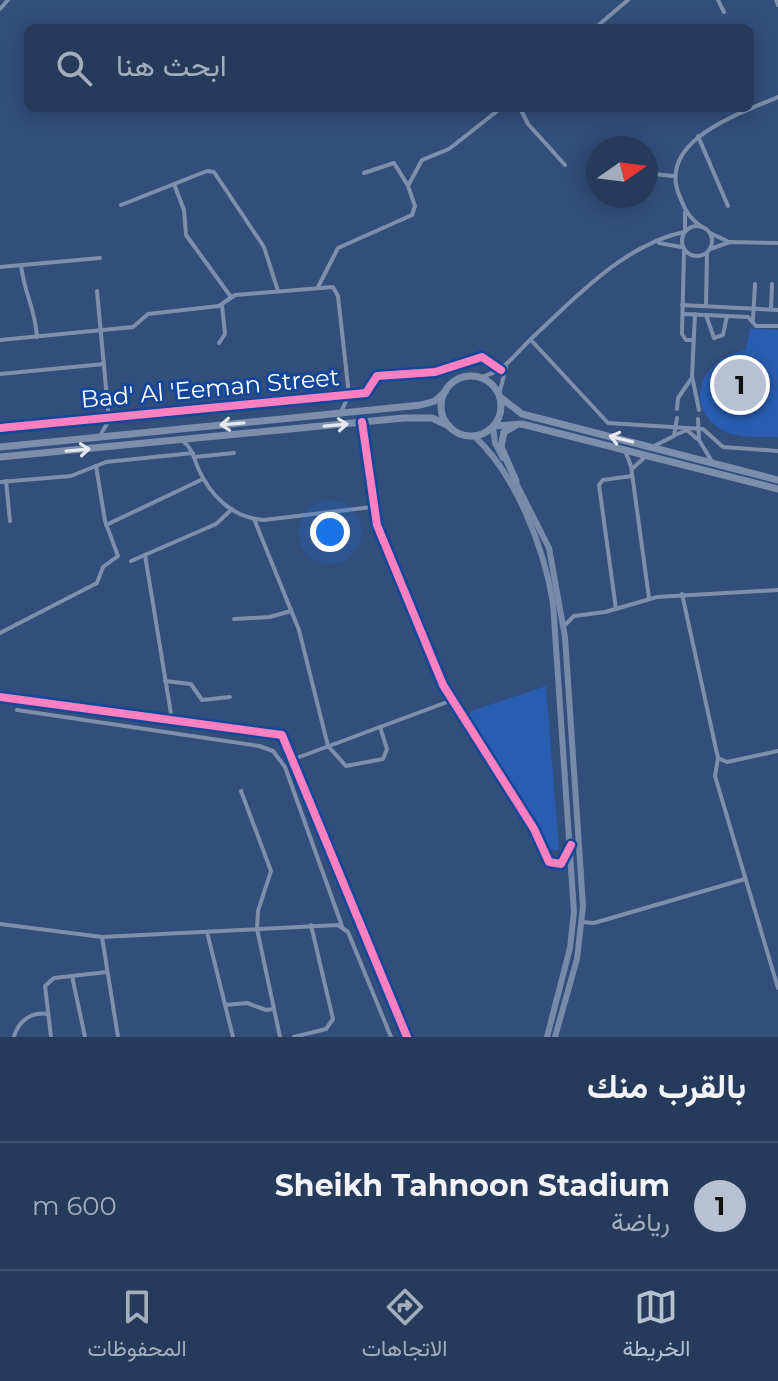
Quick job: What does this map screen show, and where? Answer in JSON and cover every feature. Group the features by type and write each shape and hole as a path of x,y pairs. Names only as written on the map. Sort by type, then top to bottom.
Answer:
{"highway":[{"path":"0,447 429,403 460,378 480,377 522,414 778,480"},
{"path":"445,392 442,410 449,426"},
{"path":"494,426 501,412 500,396"},
{"path":"0,457 426,417 460,434 474,436 494,426 522,424 778,489"},
{"path":"516,481 501,439 507,429 522,424"}],"main road":[{"path":"494,426 495,443 549,548 564,626 582,922 577,959 555,1037"},
{"path":"474,436 492,456 525,513 547,572 555,619 571,845 573,925 547,1037"}],"street":[{"path":"0,9 8,0"},
{"path":"600,24 628,0"},
{"path":"718,0 724,12"},
{"path":"754,107 778,97"},
{"path":"408,186 422,160 449,149 496,112"},
{"path":"522,112 528,124 565,165"},
{"path":"673,176 698,136 707,128 744,112"},
{"path":"698,136 728,206"},
{"path":"318,287 338,248 412,215 415,206 400,167 394,163 364,173"},
{"path":"121,205 207,171 217,174 264,247 278,291"},
{"path":"658,174 673,176"},
{"path":"673,176 685,210 685,231 681,241 684,250 683,337 693,340"},
{"path":"174,184 184,210 186,235 231,297"},
{"path":"685,210 709,233 730,242 778,243"},
{"path":"480,377 501,370 608,271 656,243 702,227"},
{"path":"706,306 709,233"},
{"path":"656,243 671,243 696,257 730,242"},
{"path":"0,267 100,258"},
{"path":"21,265 24,290 35,308 37,337"},
{"path":"753,323 755,284"},
{"path":"771,309 772,284"},
{"path":"0,340 101,331 140,323 151,313 222,305 231,297 333,287 338,292 349,395 347,406 339,414"},
{"path":"97,291 109,419 107,430 99,437"},
{"path":"219,343 225,334 222,305"},
{"path":"682,305 778,310"},
{"path":"683,314 748,317 753,323 778,326"},
{"path":"695,314 692,376 699,410"},
{"path":"706,315 709,332 714,338 723,335 727,316"},
{"path":"531,340 608,423 698,428 707,430 723,447 778,451"},
{"name":"Bad' Al 'Eeman Street","path":"0,428 349,395 370,391 377,376 435,372 480,357 501,370"},
{"path":"0,374 104,364"},
{"path":"500,396 507,364"},
{"path":"677,409 692,376"},
{"path":"682,393 697,394"},
{"path":"349,395 355,406 363,411"},
{"path":"675,435 677,418"},
{"path":"109,419 123,434"},
{"path":"698,419 700,444"},
{"path":"362,422 372,507 450,701 469,723 534,829 549,862 561,864 571,845"},
{"path":"652,447 664,445 687,430 717,464"},
{"path":"193,455 200,437"},
{"path":"179,439 193,455 203,479 216,498 254,519 372,507"},
{"path":"624,451 632,473 649,598"},
{"path":"10,521 3,481 71,476 96,466 234,453"},
{"path":"616,609 599,485 603,480 632,473 646,456"},
{"path":"0,633 100,580 103,567 116,559 119,553 106,525 96,466"},
{"path":"106,525 203,479"},
{"path":"131,561 216,524 232,509"},
{"path":"254,519 291,611 328,746 346,766 383,759 387,749 380,727"},
{"path":"145,555 172,720"},
{"path":"564,626 574,616 616,609 649,598 778,590"},
{"path":"682,594 718,758 715,776 778,988"},
{"path":"562,608 574,616"},
{"path":"234,619 254,615 270,617 291,611"},
{"path":"165,681 191,684 202,700 230,697"},
{"path":"0,697 279,733 294,759 407,1037"},
{"path":"294,759 450,701"},
{"path":"17,710 259,746 273,751 285,767 342,926 348,932 391,1037"},
{"path":"718,758 727,762 778,751"},
{"path":"241,791 271,871 258,911 257,929 280,1037"},
{"path":"582,922 594,923 745,879"},
{"path":"0,924 102,937 311,925 342,926"},
{"path":"294,1037 326,1029 333,1019 311,925"},
{"path":"207,932 233,1037"},
{"path":"102,937 118,1037"},
{"path":"51,1037 45,986 54,978 107,972"},
{"path":"72,976 85,1037"},
{"path":"225,1005 247,1003 266,1010 274,1009"},
{"path":"14,1037 16,1027 25,1019 48,1014"}],"shaded area":[{"path":"750,328 778,330 778,437 728,433 709,420 702,408 702,384 708,372 731,354 746,350"},
{"path":"546,686 559,850 548,850 468,719 471,711"}],"cycle path":[{"path":"0,428 366,393 377,376 435,372 482,357 501,370"},
{"path":"362,422 377,525 443,685 534,829 549,862 561,864 571,845"},
{"path":"0,697 282,735 407,1037"}],"place":[{"name":"Sheikh Tahnoon Stadium","path":"740,385"}]}
